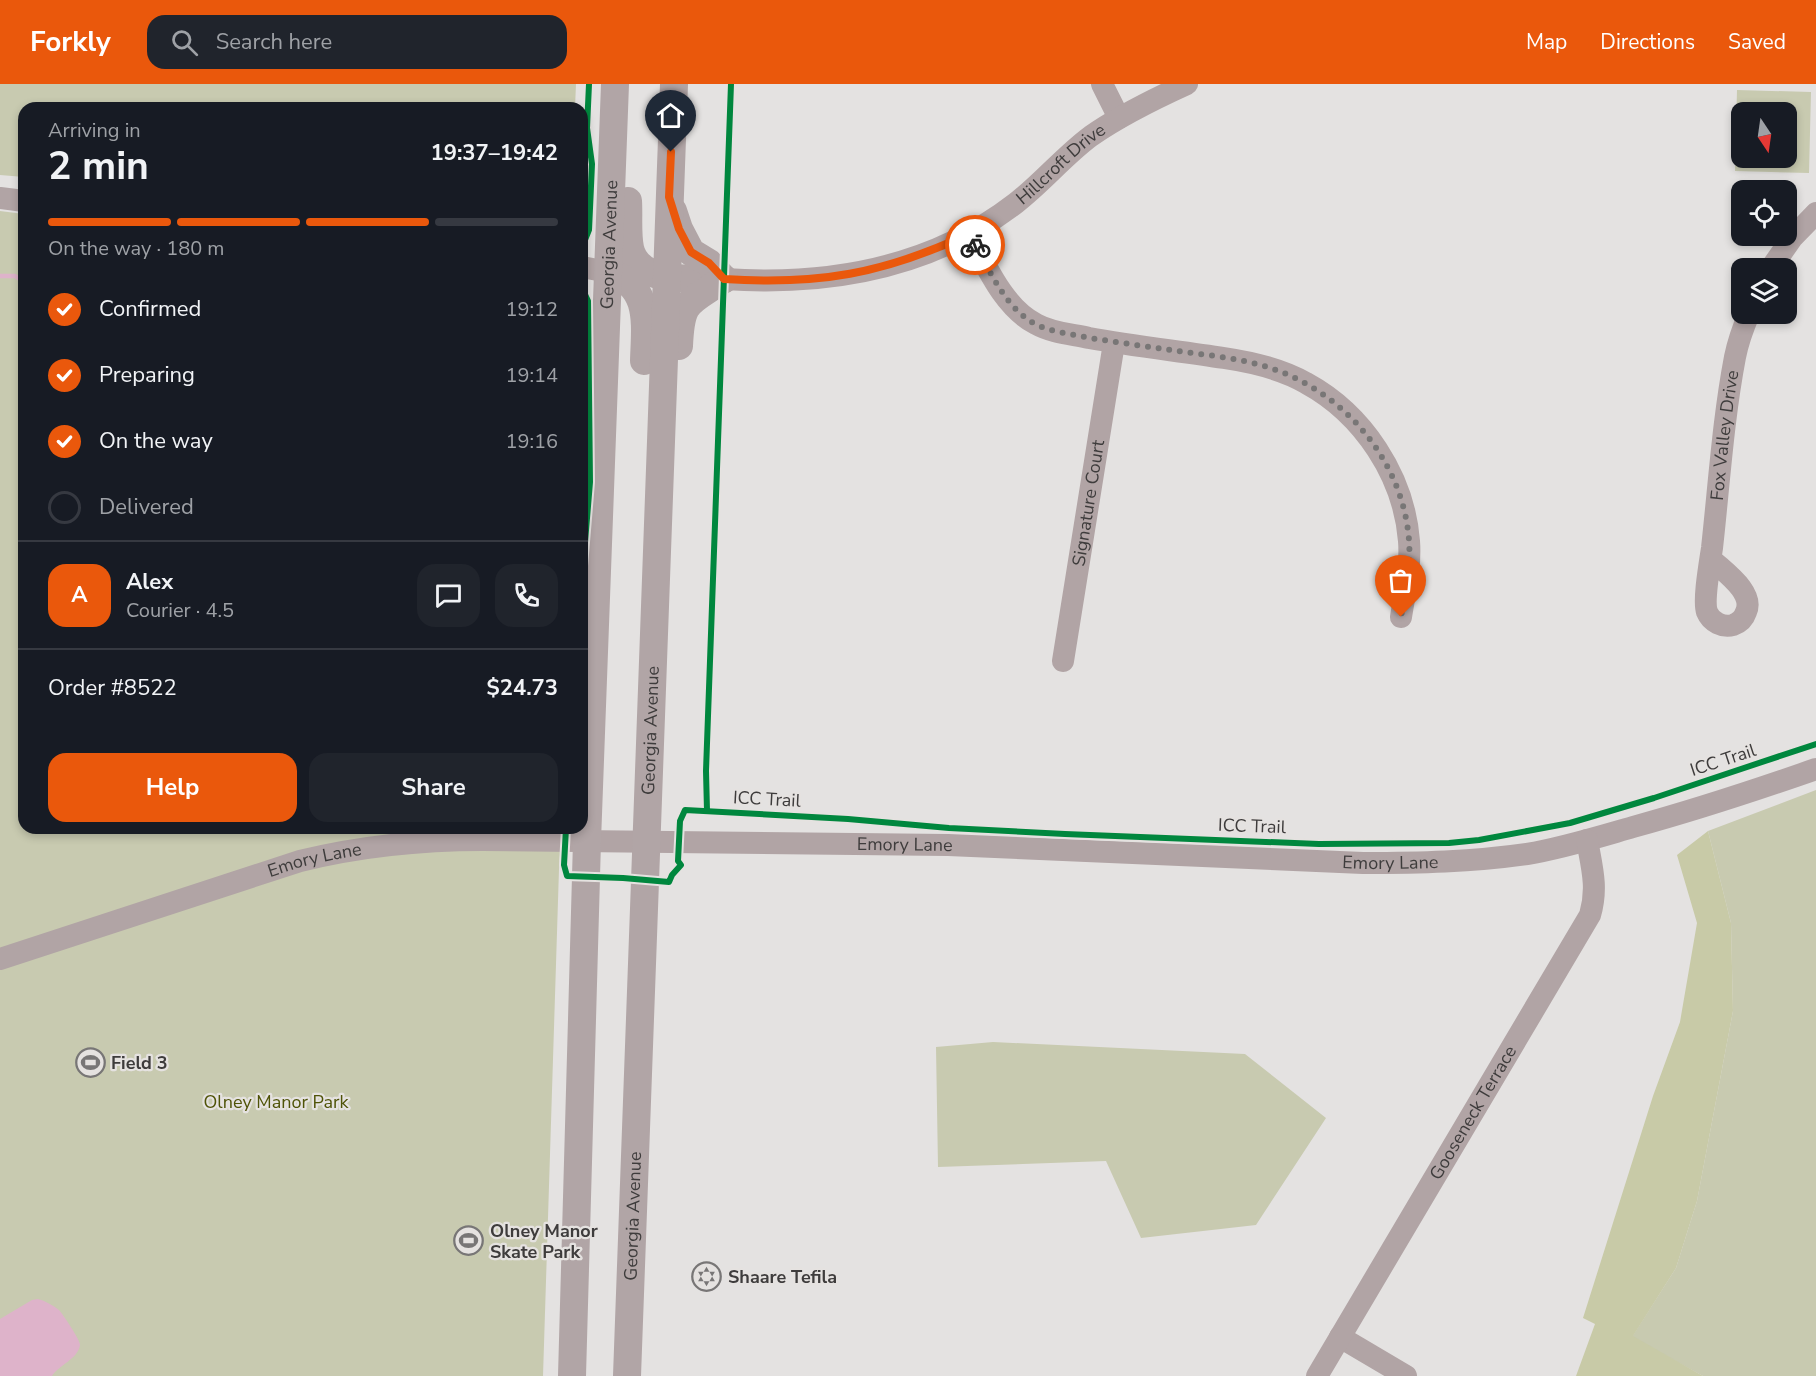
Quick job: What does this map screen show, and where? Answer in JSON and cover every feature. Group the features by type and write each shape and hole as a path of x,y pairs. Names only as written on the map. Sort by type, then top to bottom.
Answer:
{"main road":[{"name":"Georgia Avenue","path":"588,770 595,270 615,84"},
{"path":"626,84 630,247 633,257 638,264 654,275 724,279"},
{"name":"Georgia Avenue","path":"627,1376 674,84"},
{"path":"669,197 679,229 691,252 709,263 724,279"},
{"path":"595,270 627,280 634,286 643,306 643,492 657,516"},
{"path":"661,429 679,359 682,314 695,298 724,279"},
{"name":"Georgia Avenue","path":"572,1376 587,834"}],"street":[{"path":"1102,84 1119,118"},
{"name":"Hillcroft Drive","path":"724,279 765,282 855,274 933,251 969,234 1017,202 1090,137 1119,118 1187,84"},
{"path":"0,198 18,200"},
{"path":"1778,258 1792,238 1816,213"},
{"path":"969,234 1000,289 1017,310 1034,323 1050,330 1114,343 1227,358 1275,369 1306,383 1347,412 1368,436 1384,461 1405,511 1409,541 1408,573 1401,617"},
{"name":"Fox Valley Drive","path":"1711,559 1732,375 1745,324"},
{"name":"Signature Court","path":"1063,661 1114,343"},
{"name":"Emory Lane","path":"0,960 300,861 383,844 438,840 948,845 1237,858 1422,863 1529,854 1665,818 1816,769"},
{"name":"Gooseneck Terrace","path":"1317,1376 1590,915 1595,886 1587,840"},
{"path":"1340,1337 1406,1376"}],"green space":[{"path":"0,84 576,84 575,102 18,102 18,176 0,175"},
{"path":"1737,90 1811,92 1809,173 1735,171 1735,168 1797,168 1797,102 1737,102"},
{"name":"Olney Manor Park","path":"0,211 18,213 18,834 562,834 543,1376 0,1376"},
{"path":"1816,790 1816,1376 1703,1376 1632,1337 1676,1268 1697,1201 1733,1011 1731,923 1708,831"},
{"path":"1708,831 1731,923 1733,1011 1697,1201 1676,1268 1633,1336 1703,1376 1576,1376 1595,1324 1583,1318 1653,1096 1680,1022 1697,923 1677,855"},
{"path":"993,1042 1245,1054 1326,1118 1256,1225 1141,1238 1106,1161 938,1167 936,1047"}],"shaded area":[{"path":"38,1299 61,1312 78,1338 79,1350 52,1376 0,1376 0,1319 32,1300"}],"waterway":[{"path":"0,276 18,278"}],"cycle path":[{"path":"588,106 589,84"},
{"path":"707,811 706,771 731,84"},
{"path":"588,135 592,164 588,232"},
{"path":"588,301 590,482 588,506"},
{"name":"ICC Trail","path":"566,834 564,865 567,876 669,882 681,865 678,861 680,821 685,810 1065,834 1319,844 1449,843 1479,840 1570,823 1654,798 1816,744"}],"way so far":[{"path":"975,245 1000,289 1017,310 1034,323 1050,330 1114,343 1227,358 1275,369 1306,383 1347,412 1368,436 1384,461 1405,511 1409,541 1408,573 1401,617"}],"place":[{"name":"Field 3","path":"90,1063"},
{"name":"Olney Manor Skate Park","path":"469,1241"},
{"name":"Shaare Tefila","path":"707,1277"}],"route":[{"path":"671,152 669,197 679,229 691,252 709,263 724,279 765,282 855,274 933,251 969,234 975,245"}]}
